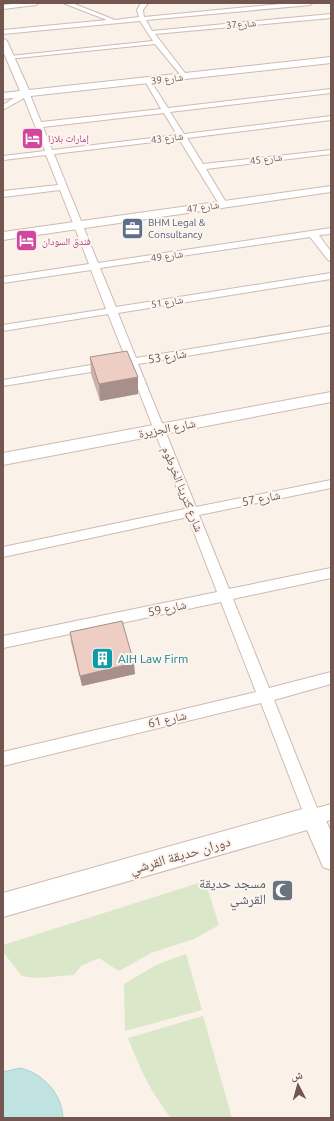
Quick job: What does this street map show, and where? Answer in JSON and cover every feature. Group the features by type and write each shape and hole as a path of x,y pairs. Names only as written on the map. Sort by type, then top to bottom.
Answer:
{"street":[{"path":"3,8 36,3"},
{"path":"66,3 115,22"},
{"path":"145,3 141,6 140,11 150,33 185,77"},
{"path":"3,32 310,3"},
{"name":"شارع37","path":"150,33 331,16"},
{"path":"3,41 26,94 3,108"},
{"path":"10,58 158,42"},
{"name":"شارع 39","path":"3,96 331,60"},
{"path":"148,81 223,204"},
{"path":"38,124 331,91"},
{"name":"شارع كترينا الخرطوم","path":"26,94 265,696 322,815"},
{"name":"شارع 43","path":"3,158 331,118"},
{"name":"شارع 45","path":"200,167 331,152"},
{"path":"3,194 63,187"},
{"name":"شارع 47","path":"3,236 331,189"},
{"name":"شارع 49","path":"3,280 331,232"},
{"path":"313,234 331,258"},
{"name":"شارع 51","path":"3,328 331,276"},
{"name":"شارع 53","path":"3,384 331,329"},
{"name":"شارع الجزيرة","path":"3,459 331,397"},
{"name":"شارع 57","path":"3,552 331,484"},
{"name":"شارع 59","path":"3,642 331,573"},
{"name":"شارع 61","path":"3,759 265,696 331,678"},
{"path":"322,815 331,859"},
{"name":"دوران حديقة القرشي","path":"3,905 322,815"}],"green space":[{"path":"205,881 219,925 194,939 151,953 119,971 99,958 81,966 74,975 36,978 22,976 3,952 3,945"},
{"path":"186,954 202,1010 125,1031 124,984 156,965"},
{"path":"203,1016 232,1118 171,1118 146,1080 128,1038"}],"water":[{"path":"20,1068 36,1075 50,1086 59,1101 63,1118 3,1118 3,1072"}],"building":[{"path":"127,351 138,377 99,384 90,357"},
{"name":"AIH Law Firm","path":"122,621 134,663 80,676 70,632"}],"place":[{"name":"إمارات بلازا","path":"33,138"},
{"name":"BHM Legal & Consultancy","path":"133,228"},
{"name":"فندق السودان","path":"26,241"},
{"name":"AIH Law Firm","path":"103,658"},
{"name":"مسجد حديقة القرشي","path":"282,891"}]}
